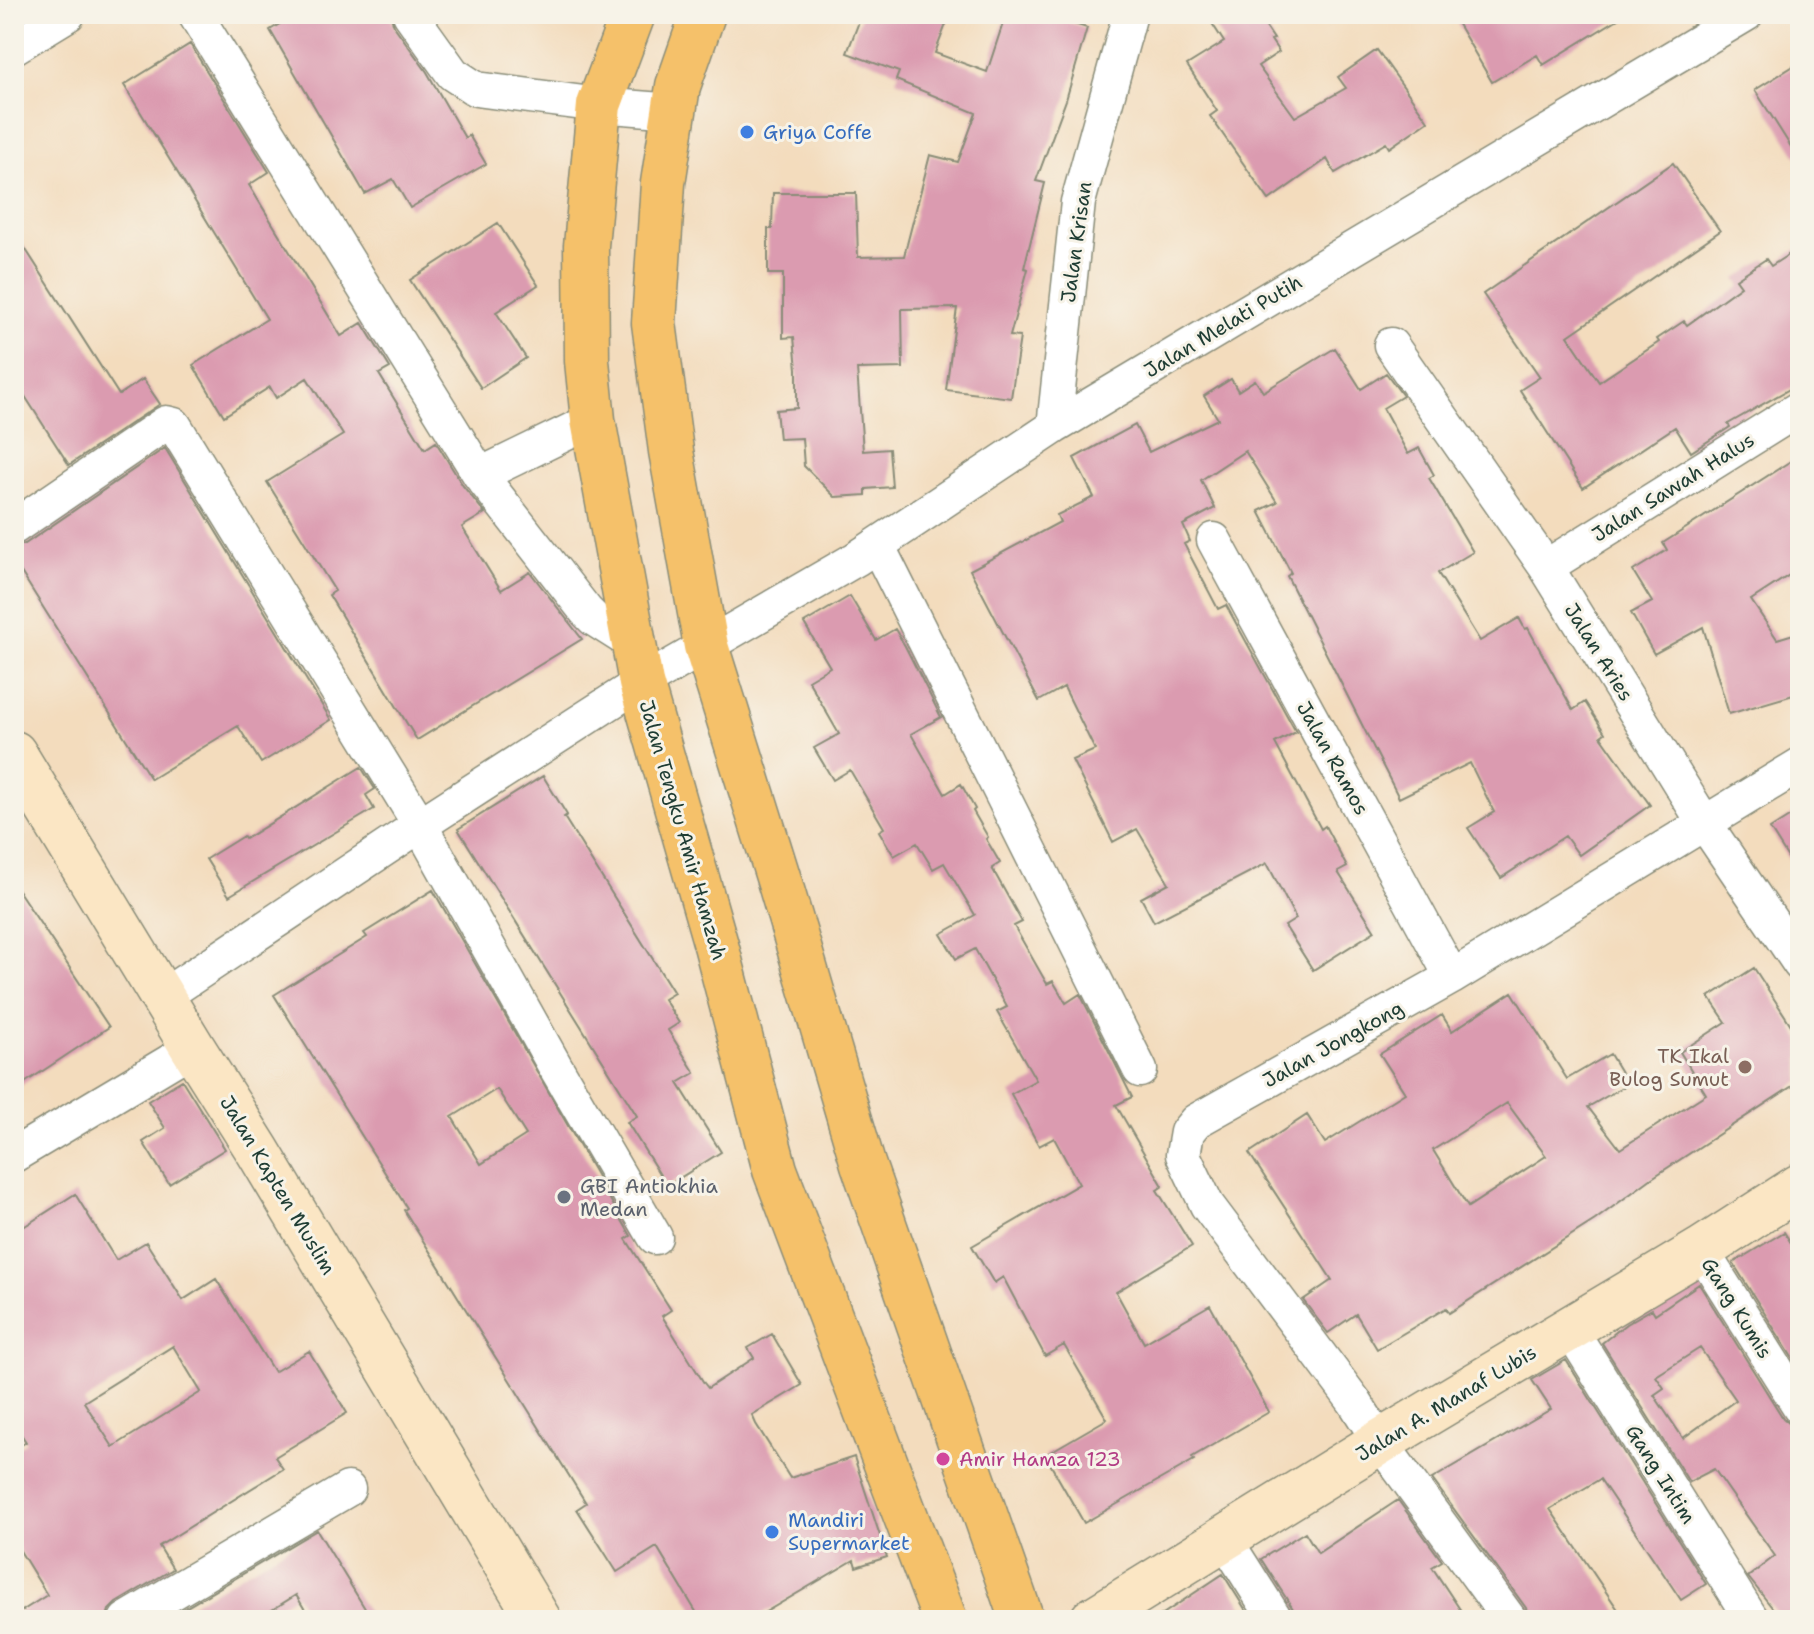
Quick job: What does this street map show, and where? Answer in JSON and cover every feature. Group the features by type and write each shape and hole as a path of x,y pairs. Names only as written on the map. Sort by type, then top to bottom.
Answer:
{"main road":[{"name":"Jalan Tengku Amir Hamzah","path":"633,14 599,105 586,246 587,361 593,420 638,664 775,1170 936,1609"},
{"path":"703,14 678,86 674,111 663,183 654,323 671,451 706,646 863,1164 1022,1620"}],"street":[{"path":"14,47 68,14"},
{"path":"195,14 480,475 586,611 638,664"},
{"path":"410,14 453,74 468,86 482,91 674,111"},
{"name":"Jalan Krisan","path":"1054,427 1078,202 1130,14"},
{"name":"Jalan Melati Putih","path":"162,997 420,825 638,664 706,646 877,545 1054,427 1746,14"},
{"name":"Jalan Aries","path":"1391,345 1546,567 1705,824 1800,964"},
{"name":"Jalan Sawah Halus","path":"1546,567 1800,408"},
{"path":"480,475 593,420"},
{"path":"14,527 166,423 174,425 420,825 655,1237"},
{"name":"Jalan Ramos","path":"1214,540 1452,977"},
{"path":"877,545 1140,1070"},
{"name":"Jalan Kapten Muslim","path":"14,753 258,1151 539,1620"},
{"name":"Jalan Jongkong","path":"1510,1620 1380,1442 1354,1401 1207,1205 1183,1155 1187,1132 1196,1121 1452,977 1800,765"},
{"path":"14,1155 193,1048"},
{"name":"Jalan A. Manaf Lubis","path":"1092,1620 1380,1442 1701,1250 1800,1186"},
{"name":"Gang Kumis","path":"1701,1250 1800,1407"},
{"name":"Gang Intim","path":"1570,1329 1752,1620"},
{"path":"126,1620 348,1489"},
{"path":"1224,1538 1276,1620"}],"building":[{"path":"296,14 390,14 394,26 427,72 465,138 469,135 486,164 410,208 393,179 365,194 270,30"},
{"path":"862,14 950,14 935,53 987,72 1006,14 1042,14 1087,28 1066,100 1036,181 1045,183 1024,268 1028,269 1010,336 1020,337 1011,398 946,390 957,308 902,309 903,368 857,369 863,451 889,449 892,487 866,489 866,495 835,497 804,466 802,438 779,439 776,410 797,408 797,369 794,337 783,338 783,274 768,274 768,229 772,229 773,193 856,193 858,257 904,256 930,155 958,162 976,113 896,80 899,72 847,53"},
{"path":"1206,14 1257,14 1279,52 1258,66 1295,117 1346,88 1338,77 1377,50 1428,121 1389,148 1386,143 1335,173 1327,159 1269,200 1210,116 1217,111 1187,65 1224,42"},
{"path":"1452,14 1626,14 1543,65 1537,55 1492,82"},
{"path":"190,44 269,172 249,185 341,336 362,323 390,368 379,374 425,449 436,442 463,486 485,513 462,527 501,590 530,572 582,639 417,740 329,595 335,591 267,482 343,435 307,378 276,398 270,387 224,416 193,365 267,319 124,85"},
{"path":"1800,62 1800,161 1755,90"},
{"path":"1673,163 1720,231 1568,336 1599,382 1659,342 1657,339 1684,321 1687,325 1741,286 1736,279 1766,259 1771,266 1800,247 1800,383 1728,424 1730,427 1691,452 1675,427 1583,488 1520,390 1540,377 1483,294"},
{"path":"498,223 538,285 496,312 526,358 481,388 410,280"},
{"path":"14,231 119,395 143,379 160,404 69,465 14,379"},
{"path":"1335,348 1361,389 1386,373 1403,396 1383,408 1408,454 1419,448 1434,475 1429,478 1473,552 1438,573 1480,641 1519,618 1525,629 1528,628 1573,710 1585,702 1605,733 1601,736 1650,805 1579,855 1565,836 1501,878 1468,828 1494,812 1470,763 1399,798 1287,576 1291,573 1259,511 1277,502 1245,451 1201,480 1215,508 1183,525 1190,541 1184,544 1218,609 1226,605 1296,732 1275,743 1321,829 1325,826 1347,867 1338,872 1375,931 1313,970 1285,926 1296,919 1267,863 1154,922 1141,898 1169,883 1137,829 1113,842 1072,760 1095,750 1064,687 1039,701 970,570 1060,522 1057,515 1094,497 1074,458 1135,425 1149,452 1218,419 1204,396 1231,379 1238,391 1255,380 1263,392"},
{"path":"165,448 331,720 261,763 238,726 151,779 14,561 14,547 25,544"},
{"path":"1800,455 1800,568 1751,600 1777,639 1800,632 1800,693 1729,714 1703,627 1654,654 1631,613 1652,602 1633,571 1667,550 1663,543"},
{"path":"850,596 876,640 895,629 905,646 941,717 911,734 945,794 961,784 975,809 973,811 1000,863 992,868 1022,922 1014,926 1047,984 1053,981 1066,1003 1080,994 1132,1097 1116,1105 1163,1186 1157,1190 1192,1246 1116,1292 1144,1343 1210,1305 1269,1412 1192,1457 1194,1460 1084,1523 1045,1455 1107,1419 1064,1345 1045,1356 1003,1277 994,1283 972,1246 1079,1184 1054,1138 1039,1146 1011,1094 1036,1080 997,1012 1007,1007 975,949 956,959 941,934 975,915 944,863 933,869 917,843 894,856 879,831 884,828 850,770 833,780 814,748 839,734 808,680 830,667 804,623"},
{"path":"361,767 375,789 366,795 374,809 229,896 206,859 243,836 245,839"},
{"path":"543,776 567,815 564,817 674,993 664,999 679,1023 668,1030 695,1073 678,1083 721,1152 667,1186 627,1122 637,1116 458,829"},
{"path":"1800,810 1800,877 1770,829"},
{"path":"14,884 109,1027 14,1090"},
{"path":"433,890 631,1236 626,1239 671,1310 662,1316 704,1383 708,1388 754,1358 748,1348 772,1334 802,1385 752,1415 756,1424 790,1478 854,1457 887,1557 856,1567 854,1560 752,1620 701,1620 657,1547 617,1572 577,1509 586,1503 274,995 367,937 364,933","holes":["497,1089 526,1135 481,1164 452,1117"]},
{"path":"1754,968 1800,1039 1800,1081 1652,1178 1595,1220 1449,1313 1446,1308 1377,1349 1356,1314 1328,1333 1303,1300 1332,1280 1249,1153 1307,1115 1325,1143 1405,1093 1380,1054 1442,1015 1452,1031 1512,992 1567,1079 1610,1054 1628,1084 1588,1107 1620,1149 1706,1094 1680,1052 1726,1022 1709,997","holes":["1507,1103 1546,1156 1468,1207 1433,1150"]},
{"path":"182,1080 225,1149 169,1184 143,1142 165,1128 148,1101"},
{"path":"75,1194 116,1260 146,1242 183,1300 216,1279 274,1372 309,1351 347,1413 275,1457 283,1469 159,1546 173,1569 116,1603 109,1610 106,1620 14,1620 14,1616 47,1595 14,1541 14,1450 26,1442 14,1423 14,1233","holes":["173,1346 201,1392 113,1447 84,1402"]},
{"path":"1784,1232 1800,1257 1800,1370 1733,1263"},
{"path":"1699,1284 1783,1418 1800,1427 1800,1620 1782,1620 1748,1577 1775,1556 1714,1469 1689,1482 1602,1343 1652,1309 1655,1314","holes":["1700,1348 1736,1400 1683,1438 1654,1395 1664,1388 1656,1376"]},
{"path":"1566,1360 1706,1584 1681,1600 1600,1479 1550,1509 1625,1620 1530,1620 1526,1608 1432,1479 1551,1409 1532,1380"},
{"path":"1398,1500 1442,1561 1432,1567 1467,1620 1296,1620 1293,1609 1261,1559 1305,1532 1318,1553"},
{"path":"317,1530 372,1620 311,1620 296,1595 256,1620 165,1620"},
{"path":"1223,1574 1252,1620 1154,1620"}],"place":[{"name":"Griya Coffe","path":"747,132"},
{"name":"TK Ikal Bulog Sumut","path":"1745,1067"},
{"name":"GBI Antiokhia Medan","path":"564,1197"},
{"name":"Amir Hamza 123","path":"943,1459"},
{"name":"Mandiri Supermarket","path":"772,1532"}]}
